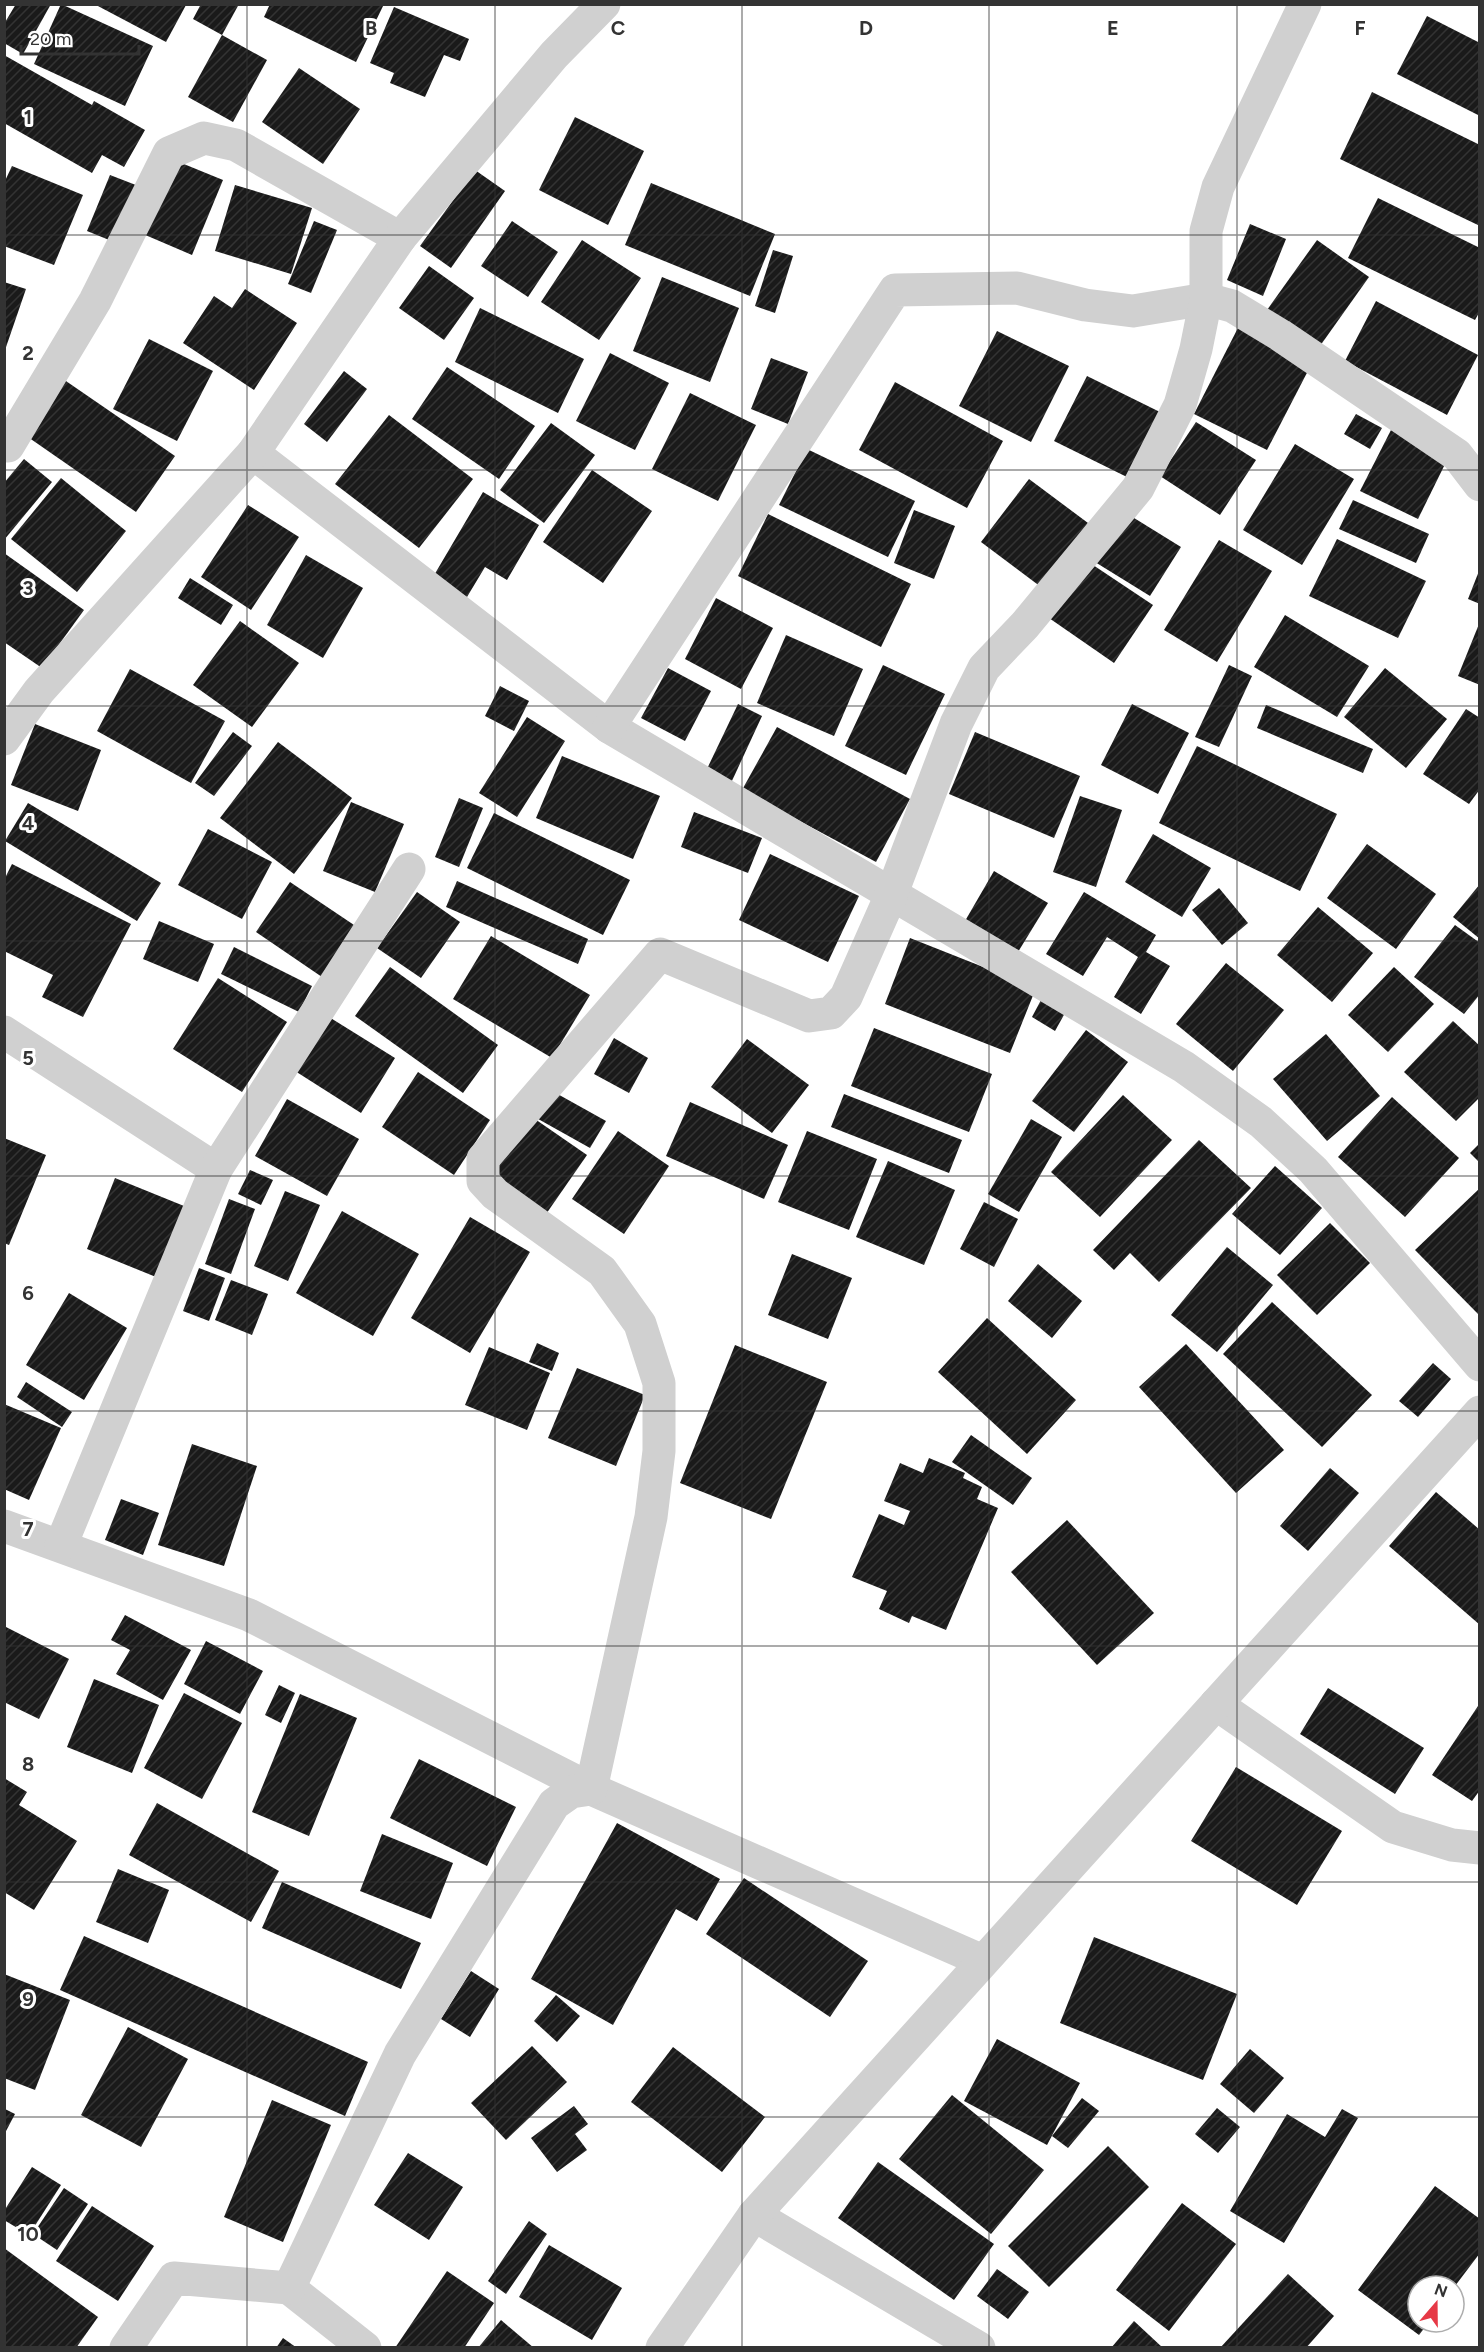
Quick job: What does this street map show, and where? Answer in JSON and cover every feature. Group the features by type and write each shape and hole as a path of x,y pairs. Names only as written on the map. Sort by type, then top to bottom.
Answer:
{"street":[{"path":"4,739 39,691 253,453 400,238 554,55 604,4"},
{"path":"591,1789 651,1517 659,1451 659,1383 639,1324 602,1271 495,1194 483,1181 483,1159 660,954 809,1016 831,1013 846,997 892,893 956,723 984,668 1024,625 1138,488 1180,405 1196,349 1206,299 1206,231 1218,187 1305,4"},
{"path":"8,446 95,301 169,153 204,138 236,146 400,238"},
{"path":"609,727 895,290 1017,288 1085,305 1133,311 1206,299 1232,306 1280,334 1457,455 1479,485"},
{"path":"253,453 609,727 1184,1067 1261,1122 1313,1170 1479,1365"},
{"path":"61,1545 216,1169 409,869"},
{"path":"4,1032 216,1169"},
{"path":"662,2348 754,2215 1479,1412"},
{"path":"4,1526 249,1615 286,1636 591,1789 983,1961"},
{"path":"1215,1704 1393,1827 1452,1845 1479,1848"},
{"path":"289,2288 400,2054 554,1804 571,1792 591,1789"},
{"path":"754,2215 979,2348"},
{"path":"126,2348 174,2278 289,2288 365,2348"}],"building":[{"path":"16,4 51,4 23,54 4,43 4,24"},
{"path":"61,4 153,46 125,106 34,64"},
{"path":"201,4 239,4 222,35 193,19"},
{"path":"270,4 384,4 356,62 264,17"},
{"path":"96,5 186,5 166,42"},
{"path":"394,7 469,39 460,61 444,55 425,97 390,83 394,73 370,63"},
{"path":"1427,16 1480,43 1480,116 1397,74"},
{"path":"222,35 267,60 233,122 188,97"},
{"path":"4,55 92,105 94,101 145,130 124,167 102,155 92,173 4,123"},
{"path":"299,68 360,109 323,164 262,122"},
{"path":"1372,92 1480,145 1480,226 1340,159"},
{"path":"575,117 644,151 608,225 539,190"},
{"path":"174,160 223,180 192,255 143,234"},
{"path":"12,166 83,195 54,265 4,246 4,183"},
{"path":"475,170 505,191 451,268 420,246"},
{"path":"110,175 141,187 119,244 87,231"},
{"path":"651,183 775,234 750,296 625,245"},
{"path":"235,185 312,208 291,274 215,251"},
{"path":"1378,198 1480,248 1480,311 1475,320 1348,258"},
{"path":"314,221 337,230 311,293 288,284"},
{"path":"512,221 558,252 528,297 481,266"},
{"path":"1250,224 1286,239 1263,296 1227,280"},
{"path":"582,240 641,278 599,340 541,302"},
{"path":"1317,240 1369,277 1315,353 1262,317"},
{"path":"773,250 793,256 775,313 755,306"},
{"path":"429,266 474,298 444,340 399,308"},
{"path":"662,277 739,308 710,382 633,351"},
{"path":"4,282 26,289 5,350 4,350"},
{"path":"245,289 297,323 254,390 183,343 214,296 232,308"},
{"path":"1376,301 1478,355 1447,415 1345,361"},
{"path":"480,308 584,359 558,413 455,362"},
{"path":"1241,322 1311,365 1267,450 1194,414"},
{"path":"997,331 1069,366 1031,442 959,406"},
{"path":"149,339 213,371 177,441 113,409"},
{"path":"610,353 669,383 635,450 576,421"},
{"path":"771,358 808,372 788,424 751,409"},
{"path":"447,367 535,426 499,479 412,419"},
{"path":"344,371 367,389 327,442 304,424"},
{"path":"1087,376 1164,414 1131,479 1054,441"},
{"path":"63,379 175,456 136,512 25,435"},
{"path":"895,382 1003,441 967,508 859,450"},
{"path":"690,393 756,425 718,501 652,469"},
{"path":"1356,414 1382,428 1370,449 1344,434"},
{"path":"389,415 473,479 419,548 335,484"},
{"path":"1196,422 1256,460 1220,515 1160,476"},
{"path":"551,423 595,455 544,523 500,490"},
{"path":"1391,430 1448,458 1418,519 1360,491"},
{"path":"1295,444 1354,479 1302,565 1243,530"},
{"path":"807,449 915,501 888,557 779,505"},
{"path":"24,459 52,482 4,540 4,483"},
{"path":"592,470 652,511 603,583 543,542"},
{"path":"61,478 126,531 77,592 11,539"},
{"path":"1029,479 1088,523 1041,587 981,542"},
{"path":"483,492 539,525 507,580 485,567 467,597 433,577"},
{"path":"1353,500 1429,534 1416,563 1339,529"},
{"path":"248,505 299,537 251,610 201,577"},
{"path":"914,510 955,526 934,579 894,563"},
{"path":"1126,513 1181,547 1150,596 1095,562"},
{"path":"768,514 911,584 881,647 738,576"},
{"path":"1337,539 1426,581 1398,638 1309,596"},
{"path":"1219,540 1272,571 1217,662 1164,630"},
{"path":"4,553 84,610 42,668 4,642"},
{"path":"306,555 363,588 323,658 267,625"},
{"path":"1087,561 1153,605 1114,663 1049,618"},
{"path":"1480,572 1480,604 1468,599"},
{"path":"190,578 233,605 221,625 178,598"},
{"path":"716,598 773,628 741,689 685,659"},
{"path":"1285,615 1369,666 1337,717 1254,667"},
{"path":"240,621 299,663 252,727 193,685"},
{"path":"1480,624 1480,685 1458,676"},
{"path":"786,635 863,669 834,736 757,703"},
{"path":"883,665 945,694 906,775 845,746"},
{"path":"1229,665 1252,676 1219,747 1195,737"},
{"path":"668,668 711,691 685,741 641,718"},
{"path":"1385,668 1447,719 1406,768 1344,717"},
{"path":"130,669 225,721 191,783 97,731"},
{"path":"500,686 529,701 514,731 485,716"},
{"path":"738,704 762,716 731,783 706,771"},
{"path":"1132,704 1189,733 1158,794 1101,765"},
{"path":"1266,705 1373,749 1363,773 1257,728"},
{"path":"1466,709 1480,718 1480,789 1469,804 1423,774"},
{"path":"527,717 565,741 517,817 479,793"},
{"path":"35,724 101,750 78,811 11,785"},
{"path":"777,727 910,799 876,862 742,790"},
{"path":"233,732 252,746 214,796 195,783"},
{"path":"975,732 1080,776 1054,838 949,794"},
{"path":"278,742 352,798 294,874 220,818"},
{"path":"1197,746 1337,814 1300,891 1159,823"},
{"path":"562,756 660,796 633,859 536,818"},
{"path":"1080,796 1122,810 1096,887 1053,872"},
{"path":"459,798 483,808 459,867 435,857"},
{"path":"351,802 404,824 375,892 323,871"},
{"path":"28,803 161,883 137,921 5,841"},
{"path":"694,812 762,838 748,873 681,847"},
{"path":"494,813 630,880 603,935 467,868"},
{"path":"208,829 272,862 242,919 178,885"},
{"path":"1153,834 1211,868 1182,917 1125,882"},
{"path":"1367,844 1436,894 1396,949 1327,898"},
{"path":"770,854 859,896 828,962 739,920"},
{"path":"12,864 131,924 83,1017 42,997 53,975 4,951 4,880"},
{"path":"994,871 1048,903 1018,952 965,921"},
{"path":"457,881 588,939 578,964 446,907"},
{"path":"290,882 357,927 322,977 256,932"},
{"path":"1480,884 1480,939 1453,917"},
{"path":"1219,888 1248,923 1222,945 1192,910"},
{"path":"417,892 460,922 421,978 377,948"},
{"path":"1084,892 1156,935 1146,952 1170,966 1141,1014 1114,997 1138,957 1107,937 1083,976 1046,954"},
{"path":"1318,907 1373,953 1332,1002 1277,955"},
{"path":"159,921 214,944 198,982 143,959"},
{"path":"1455,925 1480,943 1480,994 1464,1014 1414,977"},
{"path":"491,936 590,995 552,1058 453,999"},
{"path":"910,938 1036,988 1010,1053 885,1004"},
{"path":"234,947 312,986 299,1012 221,974"},
{"path":"1226,963 1284,1010 1233,1071 1176,1024"},
{"path":"390,967 498,1045 463,1093 355,1016"},
{"path":"1394,967 1434,1004 1388,1052 1348,1015"},
{"path":"218,978 287,1022 242,1092 173,1049"},
{"path":"1041,1000 1065,1013 1055,1031 1032,1017"},
{"path":"329,1017 395,1058 361,1113 295,1071"},
{"path":"1453,1021 1480,1046 1480,1097 1456,1121 1404,1072"},
{"path":"874,1028 992,1074 969,1132 851,1086"},
{"path":"1086,1030 1128,1062 1074,1132 1032,1101"},
{"path":"1326,1034 1380,1096 1327,1141 1273,1079"},
{"path":"614,1038 648,1058 629,1093 594,1074"},
{"path":"747,1039 809,1085 772,1133 711,1087"},
{"path":"418,1072 490,1120 454,1175 382,1127"},
{"path":"545,1087 606,1121 590,1148 531,1115"},
{"path":"844,1094 962,1140 949,1173 831,1127"},
{"path":"1123,1095 1172,1140 1100,1217 1051,1172"},
{"path":"1392,1097 1459,1158 1405,1217 1338,1157"},
{"path":"287,1099 359,1139 327,1196 255,1156"},
{"path":"690,1102 788,1145 764,1199 666,1156"},
{"path":"532,1117 587,1155 544,1217 489,1180"},
{"path":"1031,1119 1062,1137 1019,1212 988,1194"},
{"path":"618,1131 669,1166 624,1234 572,1199"},
{"path":"807,1131 877,1159 849,1230 778,1202"},
{"path":"4,1138 46,1155 9,1245 4,1243"},
{"path":"1199,1140 1251,1188 1159,1282 1130,1253 1114,1270 1093,1250"},
{"path":"1480,1143 1480,1163 1470,1153"},
{"path":"888,1161 955,1190 924,1265 856,1237"},
{"path":"1275,1166 1322,1208 1280,1255 1232,1214"},
{"path":"250,1170 273,1180 261,1205 238,1194"},
{"path":"115,1178 184,1206 156,1277 87,1249"},
{"path":"1480,1188 1480,1316 1415,1250"},
{"path":"285,1191 320,1205 288,1281 254,1266"},
{"path":"229,1199 255,1209 231,1274 205,1264"},
{"path":"984,1202 1018,1219 994,1267 960,1249"},
{"path":"342,1211 419,1254 373,1336 296,1293"},
{"path":"470,1217 530,1252 470,1353 411,1318"},
{"path":"1330,1223 1370,1263 1317,1315 1277,1275"},
{"path":"1227,1247 1273,1285 1217,1352 1171,1315"},
{"path":"792,1254 852,1278 828,1339 768,1315"},
{"path":"1038,1264 1082,1301 1052,1338 1008,1301"},
{"path":"199,1268 225,1278 209,1321 183,1311"},
{"path":"231,1280 268,1294 252,1335 215,1320"},
{"path":"69,1293 127,1328 84,1400 26,1365"},
{"path":"1272,1302 1372,1395 1322,1447 1223,1354"},
{"path":"987,1318 1076,1400 1027,1454 938,1372"},
{"path":"537,1343 559,1353 552,1371 529,1362"},
{"path":"1186,1344 1284,1450 1236,1493 1139,1387"},
{"path":"735,1345 827,1382 771,1519 680,1483"},
{"path":"489,1347 550,1373 527,1430 465,1405"},
{"path":"1433,1363 1451,1379 1418,1417 1399,1401"},
{"path":"577,1368 645,1395 616,1466 548,1438"},
{"path":"26,1382 72,1412 62,1427 17,1397"},
{"path":"4,1404 61,1428 29,1500 4,1489"},
{"path":"971,1435 1032,1478 1013,1505 952,1462"},
{"path":"192,1444 257,1466 224,1566 158,1545"},
{"path":"929,1458 965,1473 963,1478 982,1487 977,1499 998,1508 946,1630 912,1616 909,1623 879,1609 887,1591 852,1577 879,1514 904,1525 910,1511 884,1501 900,1463 923,1473"},
{"path":"1330,1468 1359,1493 1308,1551 1280,1526"},
{"path":"1436,1492 1480,1530 1480,1625 1389,1546"},
{"path":"121,1499 159,1513 143,1555 105,1540"},
{"path":"1067,1520 1154,1613 1097,1665 1011,1572"},
{"path":"125,1615 191,1650 163,1700 116,1674 130,1650 111,1640"},
{"path":"4,1626 69,1659 39,1719 4,1702"},
{"path":"206,1641 263,1671 240,1714 184,1684"},
{"path":"94,1679 159,1705 132,1773 67,1747"},
{"path":"279,1685 295,1693 281,1723 265,1715"},
{"path":"1328,1688 1424,1748 1395,1794 1300,1734"},
{"path":"184,1693 242,1723 202,1799 144,1768"},
{"path":"300,1694 357,1718 309,1836 252,1812"},
{"path":"1480,1703 1480,1790 1472,1801 1432,1775"},
{"path":"419,1759 516,1807 487,1866 390,1818"},
{"path":"1236,1767 1342,1831 1297,1905 1191,1841"},
{"path":"4,1778 27,1792 19,1805 77,1841 34,1910 4,1892"},
{"path":"157,1803 279,1871 251,1922 129,1855"},
{"path":"617,1823 720,1879 697,1921 676,1909 613,2025 531,1979"},
{"path":"382,1834 453,1863 431,1919 360,1891"},
{"path":"118,1869 169,1890 148,1943 96,1922"},
{"path":"744,1878 868,1961 830,2017 706,1934"},
{"path":"282,1882 421,1943 401,1989 262,1928"},
{"path":"84,1936 368,2062 345,2116 60,1990"},
{"path":"1094,1937 1237,1994 1203,2080 1060,2023"},
{"path":"471,1971 499,1989 470,2037 441,2019"},
{"path":"4,1974 70,2000 35,2090 4,2078"},
{"path":"556,1995 580,2016 557,2042 534,2021"},
{"path":"128,2027 188,2059 141,2147 81,2115"},
{"path":"997,2039 1080,2083 1047,2145 964,2101"},
{"path":"532,2046 567,2082 506,2140 471,2103"},
{"path":"673,2047 765,2117 722,2172 631,2102"},
{"path":"1250,2049 1284,2078 1254,2113 1220,2084"},
{"path":"952,2095 1044,2170 991,2234 899,2159"},
{"path":"1082,2098 1099,2111 1068,2148 1052,2136"},
{"path":"272,2100 331,2125 283,2242 224,2217"},
{"path":"574,2106 588,2124 575,2134 587,2150 557,2172 531,2138"},
{"path":"1217,2108 1240,2127 1218,2153 1195,2134"},
{"path":"5,2109 15,2114 5,2133"},
{"path":"1342,2109 1358,2118 1284,2243 1230,2211 1287,2114 1325,2137"},
{"path":"1108,2146 1149,2187 1049,2287 1008,2246"},
{"path":"408,2153 463,2187 429,2240 374,2205"},
{"path":"878,2162 994,2244 954,2300 838,2218"},
{"path":"32,2167 61,2185 29,2235 4,2220 4,2211"},
{"path":"1435,2186 1480,2219 1480,2253 1464,2274 1406,2274 1406,2325 1358,2290"},
{"path":"64,2188 88,2204 57,2250 33,2234"},
{"path":"1182,2203 1236,2244 1169,2331 1116,2290"},
{"path":"92,2206 154,2246 118,2301 56,2261"},
{"path":"529,2221 547,2234 506,2294 488,2281"},
{"path":"549,2245 622,2288 592,2340 519,2297"},
{"path":"4,2248 98,2317 76,2348 4,2348"},
{"path":"997,2269 1029,2292 1008,2319 977,2296"},
{"path":"447,2271 494,2303 464,2348 395,2348"},
{"path":"1288,2274 1334,2316 1306,2348 1220,2348"},
{"path":"501,2320 534,2348 478,2348"},
{"path":"1134,2321 1163,2348 1111,2348"},
{"path":"283,2338 297,2348 276,2348"}]}
